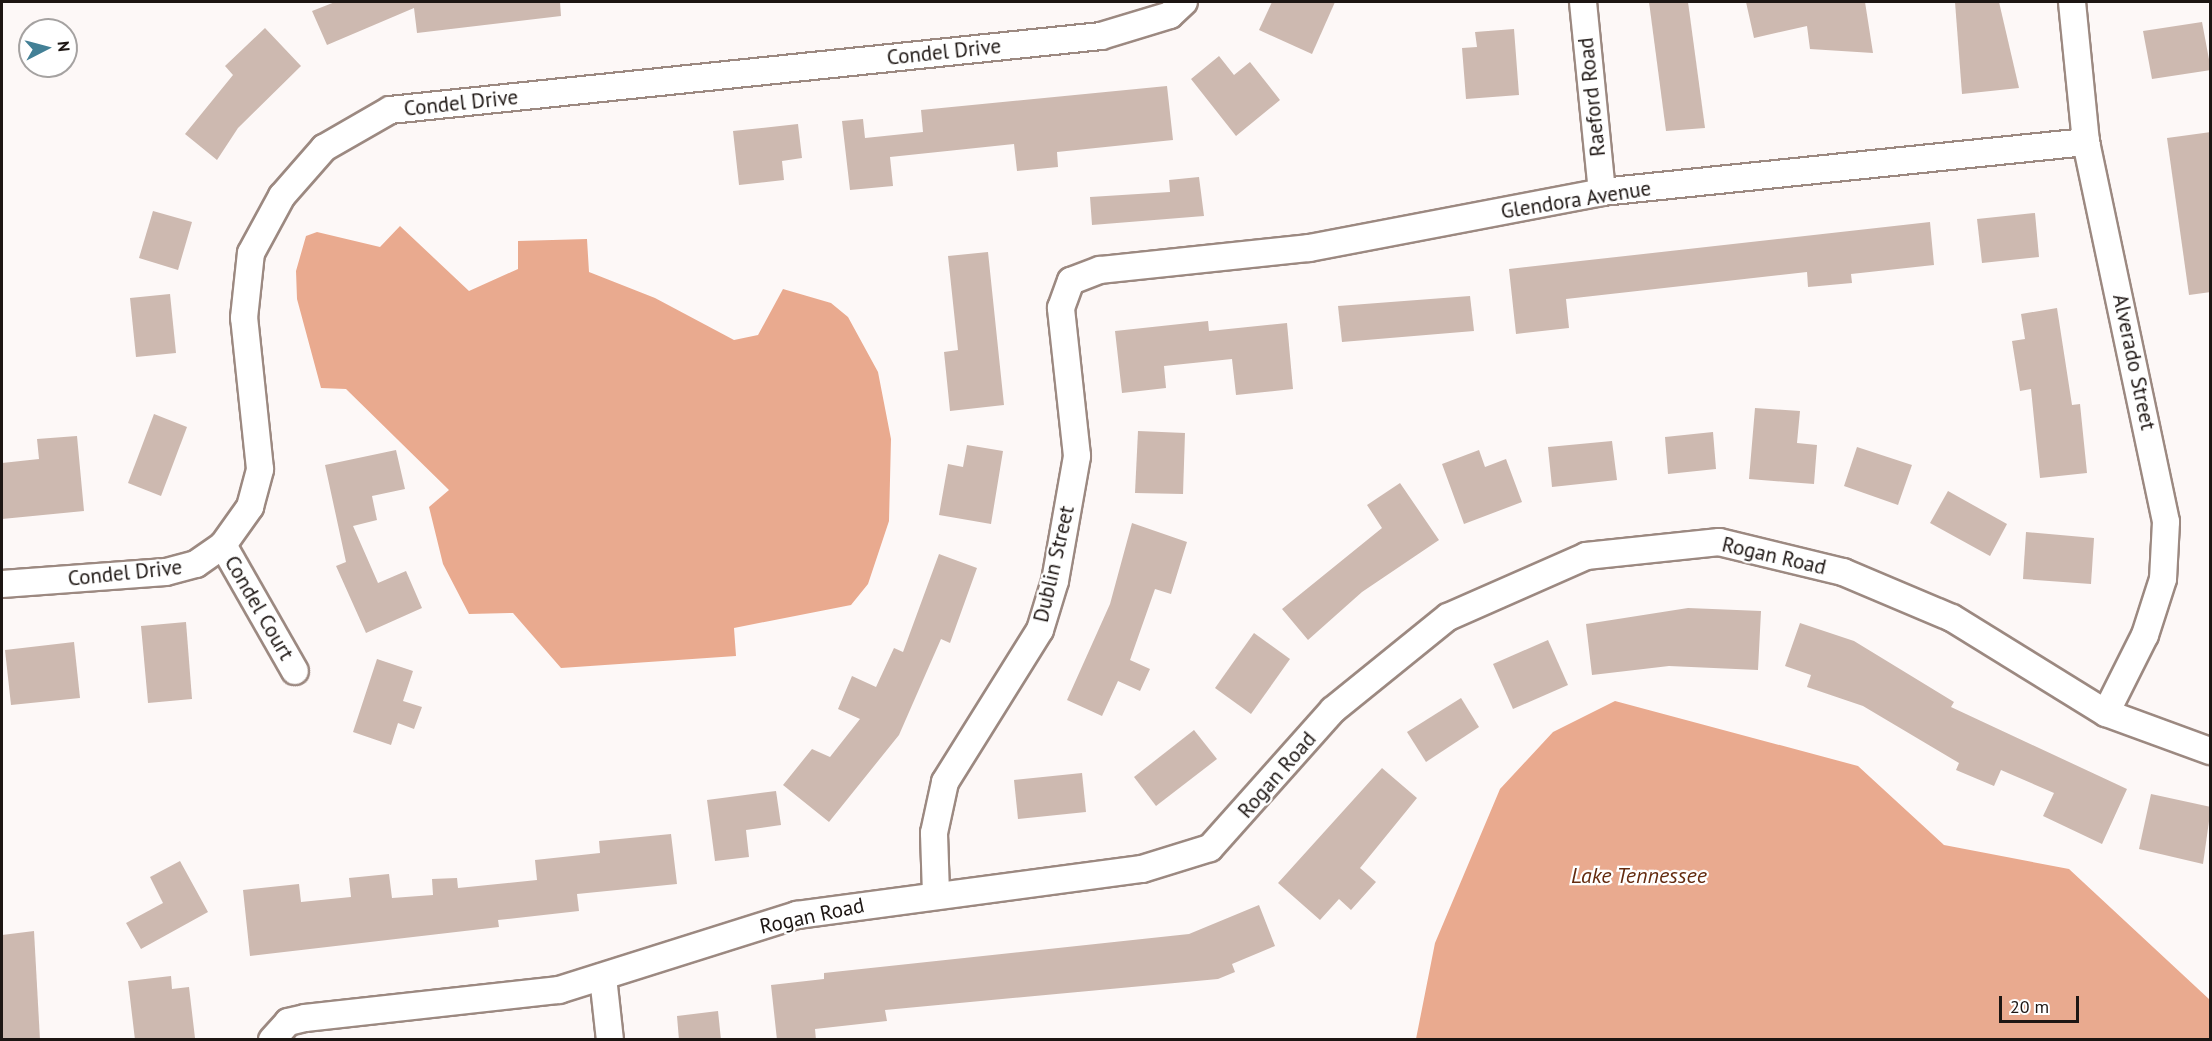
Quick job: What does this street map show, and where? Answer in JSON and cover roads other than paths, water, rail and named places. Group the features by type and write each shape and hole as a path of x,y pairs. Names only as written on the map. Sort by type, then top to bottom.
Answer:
{"street":[{"name":"Condel Drive","path":"2,584 166,572 196,564 223,545 250,507 260,469 244,318 251,253 282,196 324,148 390,111 1101,36 1170,15 1184,2"},
{"name":"Raeford Road","path":"1582,2 1602,192"},
{"name":"Alverado Street","path":"2072,2 2086,142 2166,522 2160,590 2145,635 2106,713"},
{"name":"Glendora Avenue","path":"1071,281 1100,270 1309,248 1602,192 2086,142"},
{"name":"Dublin Street","path":"936,894 934,833 945,782 1040,630 1055,581 1077,456 1061,308 1071,281"},
{"name":"Rogan Road","path":"274,1036 305,1018 559,990 797,915 936,894 1142,869 1210,848 1334,710 1448,617 1586,556 1719,542 1843,572 1952,618 2106,713 2211,751"},
{"name":"Condel Court","path":"223,545 295,671"},
{"path":"603,977 610,1040"}],"water":[{"path":"400,226 469,291 518,269 518,241 587,239 589,272 655,298 734,340 758,335 783,289 831,303 848,317 878,372 891,439 889,521 868,584 851,605 734,628 736,656 561,668 513,613 469,614 443,564 429,507 449,490 346,389 321,388 297,299 296,271 306,236 317,232 380,247"},
{"name":"Lake Tennessee","path":"1615,701 1858,766 1944,845 2069,869 2210,1000 2210,1039 1416,1039 1435,943 1500,789 1553,732"}]}
